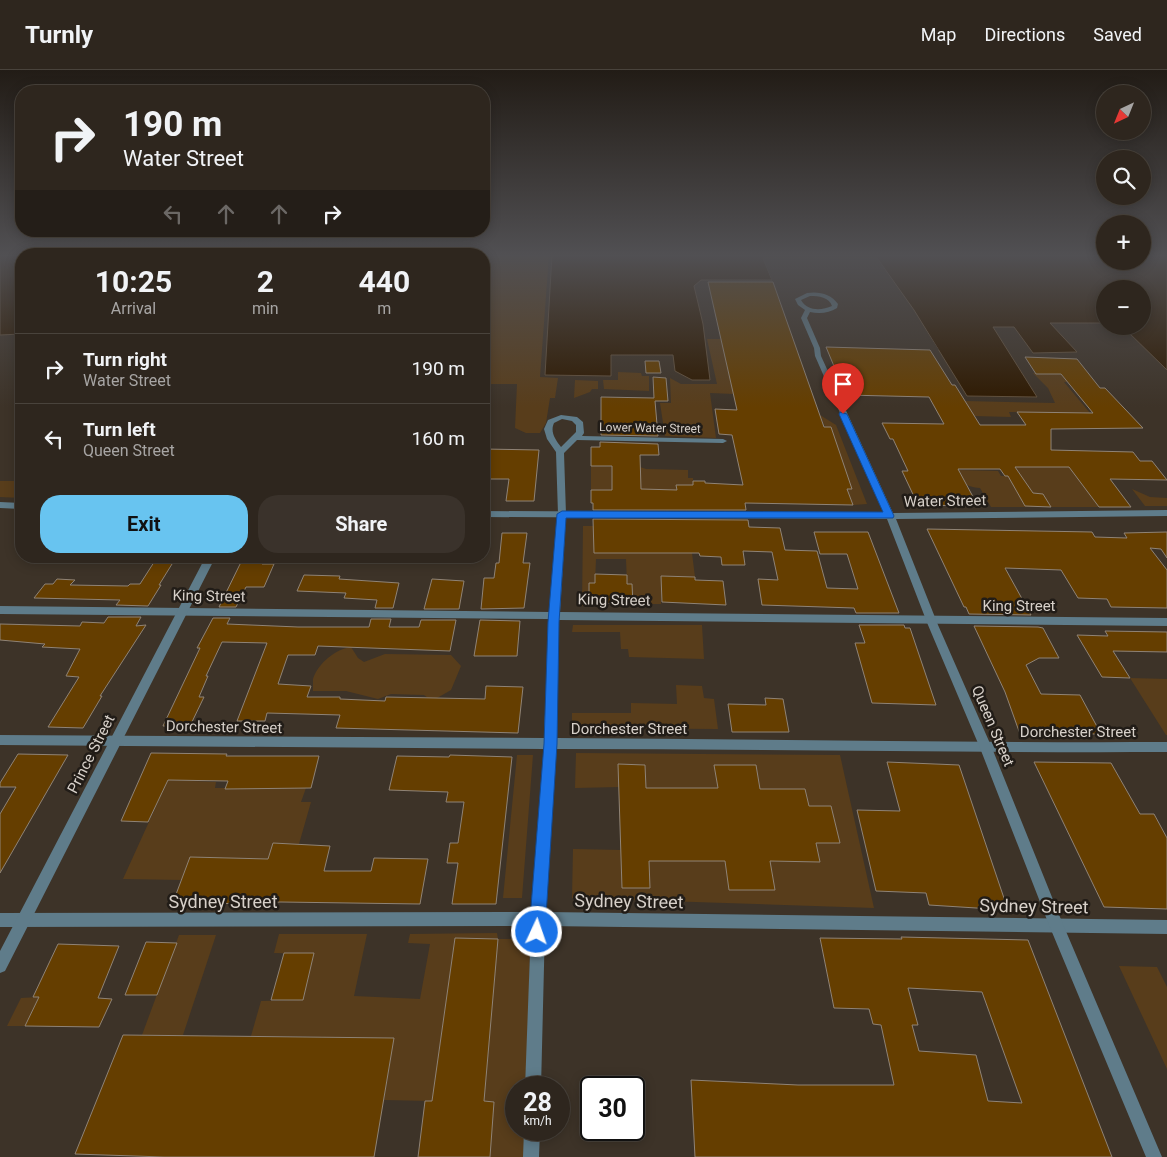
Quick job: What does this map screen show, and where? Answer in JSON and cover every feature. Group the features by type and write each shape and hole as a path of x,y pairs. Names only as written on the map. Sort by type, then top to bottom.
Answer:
{"street":[{"name":"Queen Street","path":"802,306 809,309 827,311 835,306"},
{"name":"Queen Street","path":"809,309 804,318 817,348 818,356 890,516 931,620 986,748 1056,925 1154,1157"},
{"path":"533,1076 538,919 550,744 554,615 562,514 560,452 549,435 548,429 551,422 561,417 578,421 581,429 577,438 560,452"},
{"name":"Lower Water Street","path":"577,438 723,441"},
{"path":"0,505 15,506"},
{"name":"Water Street","path":"490,514 890,516 1167,513"},
{"name":"Prince Street","path":"0,966 207,563"},
{"name":"King Street","path":"0,610 1167,622"},
{"name":"Dorchester Street","path":"0,740 986,748 1167,747"},
{"name":"Sydney Street","path":"0,920 538,919 1167,927"},
{"path":"531,1157 532,1141"}],"shaded area":[{"path":"0,306 15,306 15,334 0,335"},
{"path":"490,306 545,306 540,377 558,378 555,398 550,398 546,423 540,433 526,433 515,428 517,384 490,384"},
{"path":"549,306 699,306 703,324 710,380 692,380 675,371 673,355 611,355 611,376 545,375"},
{"path":"911,306 1096,306 1096,323 1050,323 1077,352 1033,353 1014,327 993,327 1037,397 967,396"},
{"path":"1151,306 1167,306 1167,370 1131,335 1151,335"},
{"path":"707,339 721,339 734,394 710,393 716,438 665,436 660,403 671,403 670,378 681,384 717,384"},
{"path":"618,372 641,373 642,376 649,376 649,391 604,389 603,380 618,380"},
{"path":"1033,373 1081,375 1086,381 1064,382 1090,413 1009,412 1011,417 974,416 965,401 1055,403 1048,388"},
{"path":"575,380 598,381 598,389 592,389 590,392 574,398"},
{"path":"820,415 836,425 867,504 853,505 847,489 852,489"},
{"path":"591,466 688,470 688,478 693,478 693,486 677,485 677,490 646,491 612,484 612,490 591,490"},
{"path":"1015,467 1069,467 1099,507 991,507 980,488 965,484 957,470 998,471 1001,476 1021,476"},
{"path":"0,481 15,481 15,498 0,497"},
{"path":"1132,489 1150,497 1167,498 1167,506 1145,506"},
{"path":"583,526 594,526 594,553 692,553 695,577 661,576 661,604 633,604 632,584 627,584 626,559 596,559 595,583 589,583 588,605 582,606"},
{"path":"573,625 702,625 704,659 629,657 628,649 621,649 620,632 572,632"},
{"path":"351,647 358,658 364,662 385,654 451,655 461,666 451,690 432,701 424,695 391,694 378,699 346,691 313,691 315,673 323,662 339,651"},
{"path":"1130,678 1167,679 1167,735 1166,735"},
{"path":"676,685 702,686 704,698 714,699 718,729 572,728 572,713 631,713 631,703 677,704"},
{"path":"576,753 840,755 874,908 572,898 573,849 621,850 622,888 650,888 649,861 725,861 729,889 774,890 770,861 820,862 816,843 839,843 831,806 809,806 760,789 756,765 715,765 718,788 646,788 645,765 619,764 619,787 575,788"},
{"path":"517,755 533,755 522,898 503,898"},
{"path":"168,780 216,782 215,788 306,788 301,802 311,802 299,844 273,843 268,859 191,857 182,880 123,879"},
{"path":"497,933 498,939 455,938 432,1101 384,1100 394,1038 251,1036 261,1001 303,1000 314,954 274,953 279,934 367,934 354,996 420,999 430,944 408,943 410,934"},
{"path":"179,935 216,935 183,1035 142,1035"},
{"path":"498,939 519,939 530,951 527,1076 505,1076 505,1141 526,1141 526,1152 523,1157 490,1157 494,1102 484,1101"},
{"path":"1119,966 1157,967 1167,987 1167,1069"},
{"path":"39,997 25,1026 7,1026 21,998"}],"pier":[{"path":"908,306 909,306 939,350 936,350"}],"building":[{"path":"713,306 781,306 824,427 831,427 852,489 847,489 853,505 745,503 746,510 593,510 591,490 612,490 612,466 591,466 591,447 600,447 600,442 658,444 659,455 640,455 641,489 677,490 676,485 693,485 693,481 743,485 732,435 719,434 715,409 737,410"},
{"path":"826,347 930,350 980,425 1026,425 1017,412 1093,413 1061,374 1036,374 1025,357 1077,359 1100,388 1105,388 1143,428 1051,429 1051,450 1133,452 1140,461 1152,461 1167,480 1110,479 1131,507 1099,507 1069,467 1015,467 1033,493 1043,494 1051,507 1025,506 1008,476 1005,476 1000,469 958,469 978,506 918,505 902,471 908,471 893,439 890,439 882,423 944,424 929,397 846,395"},
{"path":"645,361 659,361 661,373 646,373"},
{"path":"653,377 666,378 668,401 655,401 658,436 601,435 601,397 654,398"},
{"path":"490,449 539,450 534,501 506,501 509,479 490,479"},
{"path":"593,519 748,520 749,527 780,528 785,550 817,551 827,588 858,589 847,554 820,554 814,532 868,532 899,613 856,613 854,608 762,605 758,579 778,580 772,552 743,551 745,565 722,565 721,557 700,556 699,553 594,553"},
{"path":"927,529 1092,532 1095,537 1127,538 1124,533 1167,532 1167,558 1161,549 1150,548 1167,570 1167,608 1111,607 1107,599 1078,598 1061,570 1005,568 1031,615 969,614"},
{"path":"502,533 527,533 523,563 530,563 524,608 481,609 484,578 494,578 496,563 499,563"},
{"path":"154,563 173,563 148,606 116,605 120,600 34,598 45,584 53,584 57,579 75,580 70,585 128,586 130,584 140,584"},
{"path":"241,563 274,564 264,587 246,587 236,607 219,607"},
{"path":"595,574 627,575 627,584 632,584 633,604 589,603 589,583 595,583"},
{"path":"304,575 340,576 339,579 399,583 393,608 375,608 377,600 344,598 346,593 297,591"},
{"path":"661,576 695,577 695,580 723,581 726,605 662,602"},
{"path":"432,579 464,581 459,609 424,609"},
{"path":"108,617 141,617 136,626 146,625 100,696 102,696 83,728 48,727 79,677 66,676 80,649 42,647 45,644 0,640 0,624 80,626 82,622 104,623"},
{"path":"213,618 230,618 227,624 298,627 369,627 371,619 391,619 389,627 419,627 421,620 456,620 450,651 318,646 315,655 288,655 278,684 311,686 307,697 340,697 340,699 385,701 386,697 485,699 486,686 523,687 518,733 336,728 340,715 267,713 265,721 237,721 267,643 222,642 206,676 208,676 199,697 204,697 190,726 163,726 200,648 197,648"},
{"path":"480,620 520,621 517,656 474,656"},
{"path":"859,625 904,625 905,628 910,628 936,705 872,703 855,643 865,643"},
{"path":"974,626 1043,628 1059,658 1039,658 1026,665 1041,694 1080,695 1101,734 1020,734 1005,692"},
{"path":"1105,631 1167,632 1167,652 1113,651 1130,678 1102,677 1077,635 1108,636"},
{"path":"765,698 783,699 789,732 732,732 728,704 766,705"},
{"path":"151,753 227,754 226,756 319,756 311,788 225,789 228,781 168,780 148,822 121,821"},
{"path":"18,754 68,755 0,873 0,814 16,787 0,787 0,783"},
{"path":"450,755 512,757 496,904 452,904 458,863 447,863 450,843 458,843 464,802 446,802 448,792 389,790 397,756 449,757"},
{"path":"887,762 959,765 1008,910 929,905 926,893 876,891 857,810 900,811"},
{"path":"1034,762 1111,763 1140,814 1154,814 1167,838 1167,909 1104,907"},
{"path":"618,764 645,765 646,788 718,788 714,765 756,765 760,789 805,789 809,806 831,806 840,843 816,843 820,862 770,861 775,890 729,890 725,861 649,861 650,888 622,888"},
{"path":"273,843 330,846 324,871 371,871 374,858 428,859 420,904 281,902 172,905 190,857 268,859"},
{"path":"901,937 1028,940 1112,1157 695,1157 691,1080 798,1085 894,1085 881,1025 873,1024 869,1009 834,1008 820,938 902,939","holes":["908,988 982,992 1022,1103 988,1101 976,1055 919,1051 912,1025 918,1025"]},
{"path":"455,938 498,939 484,1101 494,1102 490,1157 418,1157 425,1101 432,1101"},
{"path":"146,942 177,943 157,995 125,995"},
{"path":"58,944 119,946 98,998 112,999 99,1027 25,1026 39,997 33,997"},
{"path":"284,953 314,953 303,1000 271,1000"},
{"path":"123,1035 394,1038 374,1157 164,1157 75,1154"}],"route":[{"path":"537,932 550,744 554,622 562,514 890,516 843,414"}]}
